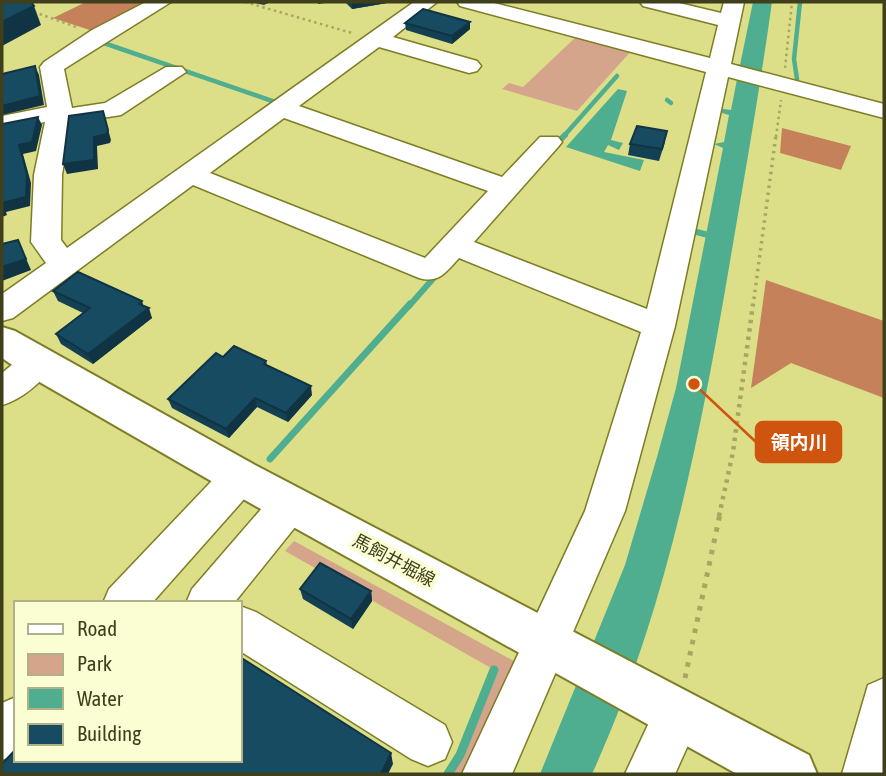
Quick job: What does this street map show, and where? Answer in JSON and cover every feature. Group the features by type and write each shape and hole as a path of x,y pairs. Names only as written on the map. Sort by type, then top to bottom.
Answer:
{"main road":[{"name":"馬飼井堀線","path":"2,340 37,363 240,477 790,774"}],"street":[{"path":"64,264 46,242 48,176 59,115 60,87 52,67 100,35 161,2"},
{"path":"2,310 427,2"},
{"path":"467,2 632,39 719,68 884,111"},
{"path":"486,774 549,644 605,511 659,326 731,11 650,2"},
{"path":"375,39 468,66"},
{"path":"2,123 112,110 174,72"},
{"path":"280,108 507,188"},
{"path":"189,174 430,271 549,142"},
{"path":"454,245 659,326"},
{"path":"2,392 37,363"},
{"path":"126,601 240,477"},
{"path":"209,601 290,504"},
{"path":"242,628 428,742"},
{"path":"867,774 884,701"},
{"path":"650,774 678,713"},
{"path":"2,736 14,723"}],"path":[{"path":"245,2 375,39"},
{"path":"678,713 733,452 792,2"},
{"path":"27,10 100,35"}],"green space":[{"path":"578,35 633,49 577,111 502,89 509,83 523,87"},
{"path":"294,541 523,666 475,774 452,774 464,756 498,672 285,551"}],"shaded area":[{"path":"86,2 157,2 99,33 53,18"},
{"path":"782,128 851,146 841,170 780,153"},
{"path":"766,280 884,321 884,398 791,363 751,388"}],"water":[{"path":"753,2 772,2 726,285 703,410 675,534 639,656 592,774 540,774 625,565 657,457 676,388 723,148 714,144 724,142 729,115 715,111 716,108 731,110 738,74 726,62 740,65"},
{"path":"618,89 627,91 611,140 623,143 619,150 608,145 604,152 644,160 640,171 566,147"}],"building":[{"path":"2,2 31,2 34,6 2,22"},
{"path":"423,9 470,22 452,36 405,23"},
{"path":"35,66 40,96 2,106 2,74"},
{"path":"103,111 108,130 107,134 94,137 94,160 63,164 69,116"},
{"path":"38,117 32,142 19,145 27,174 26,197 2,203 2,124"},
{"path":"637,126 667,131 662,149 630,144"},
{"path":"18,240 26,259 2,267 2,244"},
{"path":"78,272 142,301 139,304 149,308 88,354 56,334 90,308 53,291"},
{"path":"234,346 266,361 264,364 311,386 286,413 255,398 226,429 168,399 216,353 223,357"},
{"path":"320,563 371,591 351,619 300,589"},
{"path":"242,658 391,753 381,774 2,774 2,764 14,751 14,762 242,762"}],"waterway":[{"path":"797,79 794,59 800,2"},
{"path":"98,41 278,103"},
{"path":"563,137 617,76"},
{"path":"667,100 671,103"},
{"path":"560,140 563,137"},
{"path":"689,230 712,236"},
{"path":"409,306 439,272"},
{"path":"270,459 410,304"},
{"path":"448,774 460,755 494,670"}],"place":[{"name":"領内川","path":"694,384"}]}
